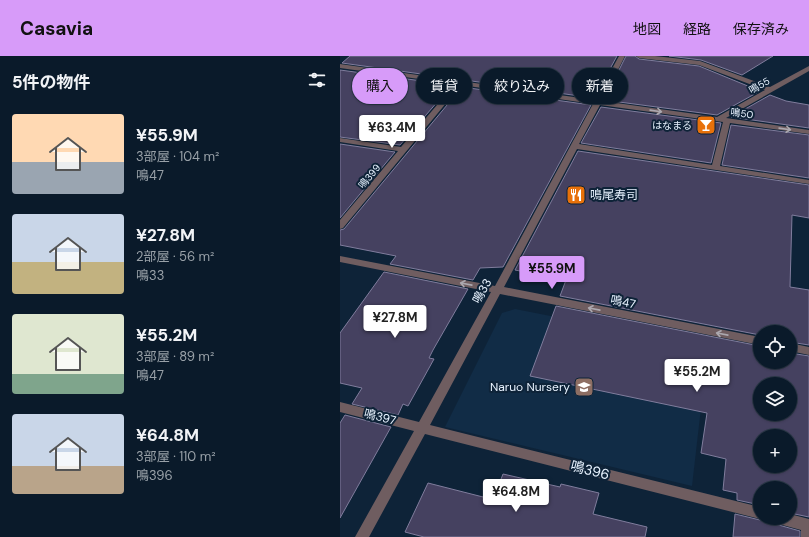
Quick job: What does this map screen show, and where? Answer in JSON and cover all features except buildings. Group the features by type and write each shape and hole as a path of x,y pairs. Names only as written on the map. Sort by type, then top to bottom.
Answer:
{"street":[{"name":"鳴33","path":"616,68 622,56"},
{"path":"639,56 700,63 772,90"},
{"name":"鳴50","path":"340,66 416,77"},
{"name":"鳴55","path":"723,120 809,68"},
{"name":"鳴50","path":"472,85 572,99"},
{"name":"鳴399","path":"340,226 442,104"},
{"name":"鳴33","path":"362,537 597,104"},
{"name":"鳴50","path":"605,104 809,132"},
{"path":"715,168 723,120"},
{"path":"340,140 404,150"},
{"path":"574,146 809,182"},
{"name":"鳴47","path":"340,259 497,291 753,340"},
{"path":"797,348 809,351"},
{"name":"鳴397","path":"340,407 421,428"},
{"name":"鳴396","path":"421,428 753,511"},
{"path":"797,522 808,525 808,537"}],"shaded area":[{"name":"Naruo Nursery","path":"515,309 708,347 692,486 445,427 502,313"}],"place":[{"name":"はなまる","path":"706,125"},
{"name":"鳴尾寿司","path":"576,195"},
{"name":"Naruo Nursery","path":"584,387"}]}
